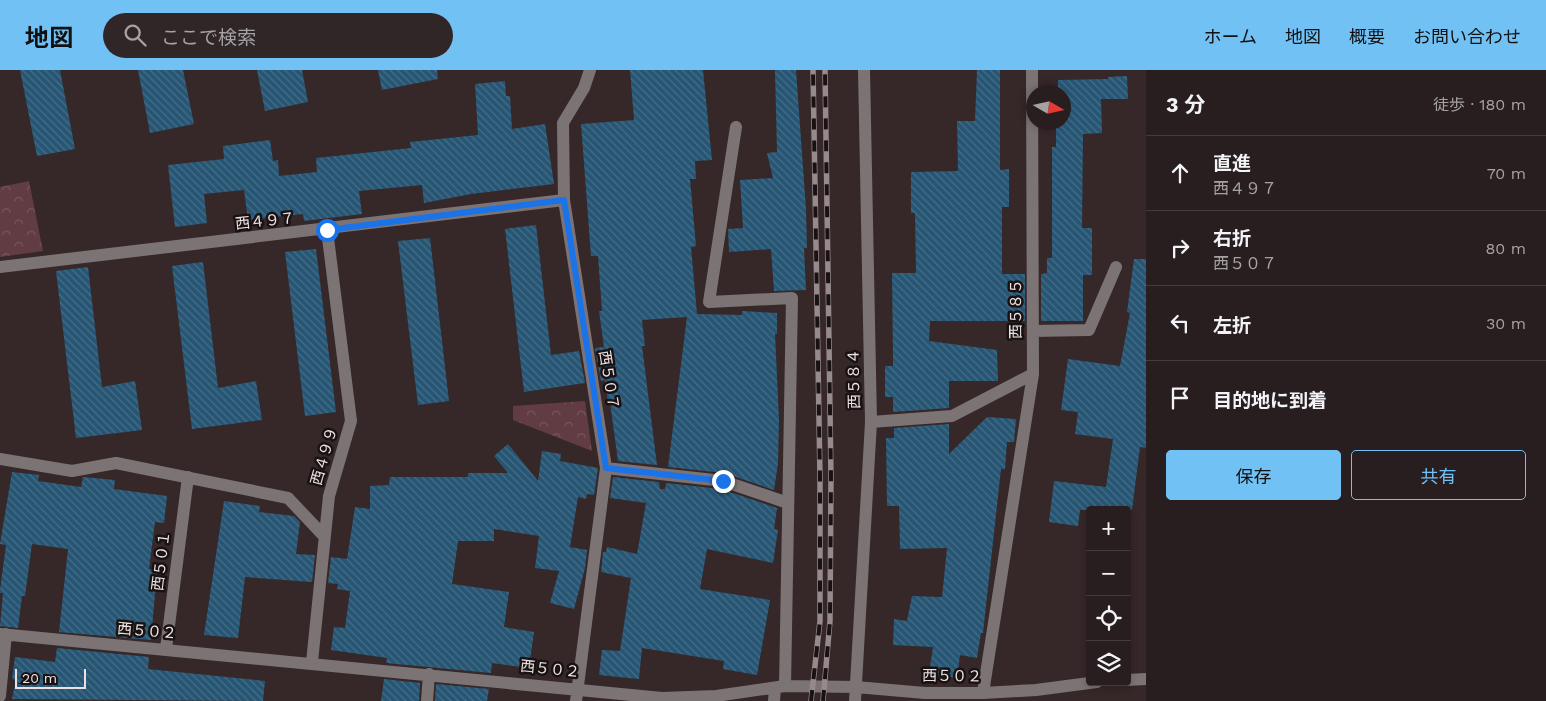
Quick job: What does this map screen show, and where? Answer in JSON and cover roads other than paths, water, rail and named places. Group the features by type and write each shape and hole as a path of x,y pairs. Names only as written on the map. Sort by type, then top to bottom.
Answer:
{"street":[{"name":"西５０７","path":"576,695 606,468 564,200 563,123 584,88 590,70"},
{"name":"西５８４","path":"855,701 871,422 864,70"},
{"name":"西５８５","path":"983,693 1033,374 1032,70"},
{"path":"736,127 709,302 792,298 788,503 780,687 774,701"},
{"name":"西４９７","path":"0,267 327,230 564,200"},
{"name":"西４９９","path":"312,662 329,496 351,421 327,230"},
{"path":"1033,331 1089,330 1116,267"},
{"path":"871,422 952,416 1033,374"},
{"path":"0,458 72,471 116,463 288,498 324,536"},
{"path":"606,468 723,481 788,503"},
{"name":"西５０１","path":"166,649 188,477"},
{"path":"0,696 3,634"},
{"name":"西５０２","path":"3,634 430,674 576,695 662,698 716,696 780,687 856,687 925,692 983,693 1036,690 1086,683"},
{"path":"427,701 430,674"},
{"path":"1131,680 1146,679"}],"railway":[{"path":"811,701 820,621 820,478 813,70"},
{"path":"823,701 830,621 831,478 825,70"}]}
